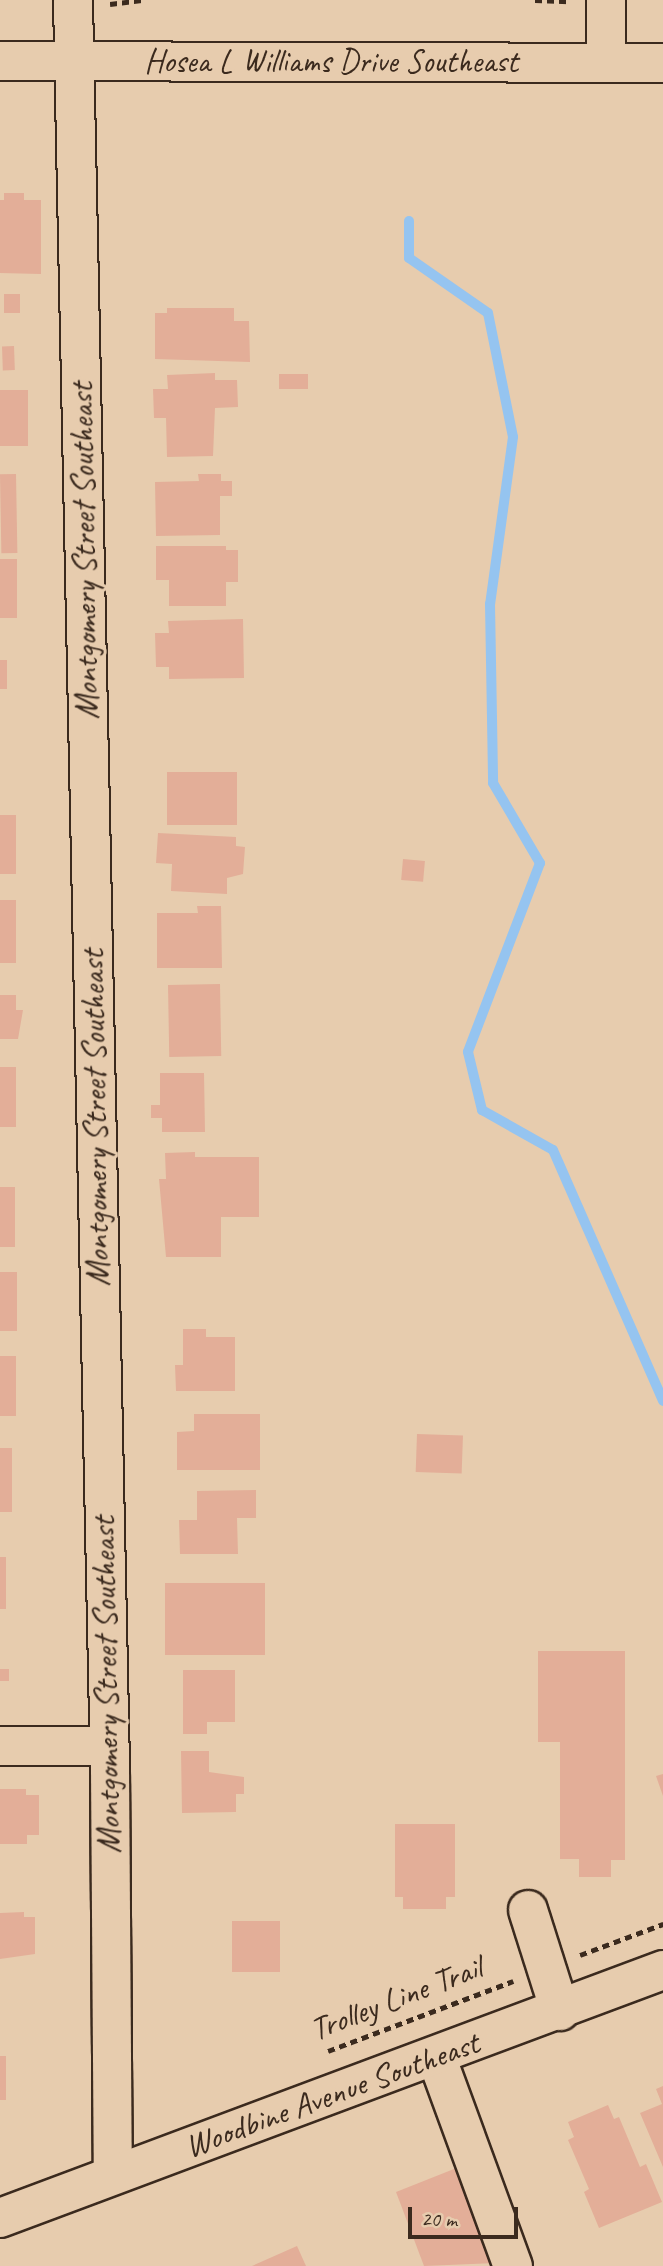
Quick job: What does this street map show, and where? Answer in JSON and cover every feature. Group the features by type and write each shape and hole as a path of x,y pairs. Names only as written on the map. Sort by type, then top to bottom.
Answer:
{"street":[{"path":"606,0 606,63"},
{"name":"Montgomery Street Southeast","path":"86,2 74,61 109,1746 113,2175"},
{"name":"Hosea L Williams Drive Southeast","path":"0,61 663,63"},
{"path":"0,1746 109,1746"},
{"path":"528,1910 560,2011"},
{"name":"Woodbine Avenue Southeast","path":"0,2218 560,2011 663,1970"},
{"path":"436,2056 513,2266"}],"path":[{"path":"86,2 142,0"},
{"path":"535,0 575,1"},
{"name":"Trolley Line Trail","path":"315,2056 663,1924"}],"building":[{"path":"4,193 24,193 24,200 41,200 41,274 0,273 0,200 4,200"},
{"path":"4,294 20,294 20,313 4,313"},
{"path":"167,308 234,308 234,321 249,321 250,362 155,359 155,313 167,313"},
{"path":"2,346 14,346 15,370 3,370"},
{"path":"215,373 215,380 237,380 238,407 215,408 213,456 167,457 166,418 154,418 153,389 168,389 167,375"},
{"path":"279,374 308,374 308,389 279,389"},
{"path":"0,390 28,390 28,446 0,446"},
{"path":"0,474 16,474 17,553 1,553"},
{"path":"198,474 221,474 221,481 232,481 232,496 220,496 220,535 156,536 155,482 199,481"},
{"path":"156,546 226,546 226,550 238,550 238,582 226,582 226,606 169,606 169,580 156,580"},
{"path":"0,559 17,559 17,618 0,618"},
{"path":"243,619 244,678 169,679 169,667 156,667 155,633 169,633 168,621"},
{"path":"0,660 7,660 7,689 0,689"},
{"path":"167,772 237,772 237,825 167,825"},
{"path":"0,815 16,815 16,874 0,874"},
{"path":"158,833 236,837 236,846 245,847 243,874 227,878 227,894 171,891 172,864 156,863"},
{"path":"403,859 425,861 423,882 401,880"},
{"path":"0,900 16,900 16,963 0,963"},
{"path":"197,906 221,906 222,968 157,968 157,913 198,913"},
{"path":"220,984 221,1056 169,1057 168,985"},
{"path":"0,995 16,995 16,1010 23,1010 18,1039 0,1039"},
{"path":"0,1067 16,1067 16,1127 0,1127"},
{"path":"160,1073 204,1073 205,1132 162,1132 162,1118 151,1118 151,1105 160,1105"},
{"path":"195,1152 195,1157 259,1157 259,1217 221,1217 221,1257 166,1257 159,1179 166,1179 165,1153"},
{"path":"0,1187 15,1187 15,1247 0,1247"},
{"path":"0,1272 17,1272 17,1331 0,1331"},
{"path":"183,1329 206,1329 206,1337 235,1337 235,1391 176,1391 175,1365 183,1365"},
{"path":"0,1356 16,1356 16,1416 0,1416"},
{"path":"194,1414 260,1414 260,1470 177,1470 177,1432 194,1431"},
{"path":"417,1434 463,1436 462,1474 416,1472"},
{"path":"0,1448 12,1448 12,1512 0,1512"},
{"path":"256,1490 256,1518 237,1518 238,1554 180,1554 179,1520 197,1520 197,1491"},
{"path":"0,1557 6,1557 6,1609 0,1609"},
{"path":"165,1583 265,1583 265,1655 165,1655"},
{"path":"538,1651 625,1651 625,1860 611,1860 611,1877 579,1877 579,1859 560,1859 560,1742 538,1742"},
{"path":"0,1669 9,1669 9,1681 0,1681"},
{"path":"183,1670 235,1670 235,1722 207,1722 207,1734 183,1734"},
{"path":"181,1751 209,1751 209,1772 244,1777 244,1794 236,1794 236,1812 182,1813"},
{"path":"663,1774 663,1796 656,1776"},
{"path":"0,1789 26,1789 26,1795 39,1795 39,1835 27,1835 27,1844 0,1844"},
{"path":"395,1824 455,1824 455,1897 446,1897 446,1909 403,1909 403,1897 395,1897"},
{"path":"24,1912 24,1917 35,1917 35,1954 0,1959 0,1913"},
{"path":"232,1921 280,1921 280,1972 232,1972"},
{"path":"0,2056 6,2056 6,2100 0,2100"},
{"path":"663,2086 663,2167 640,2113 662,2104 656,2089"},
{"path":"608,2105 614,2119 619,2117 640,2167 646,2164 662,2202 599,2228 584,2192 589,2189 568,2140 574,2137 568,2122"},
{"path":"459,2167 496,2263 424,2266 396,2192"},
{"path":"297,2246 306,2266 252,2266"}],"waterway":[{"path":"409,221 409,258 488,313 513,437 490,604 493,783 540,863 468,1052 482,1110 553,1150 663,1401"}]}
